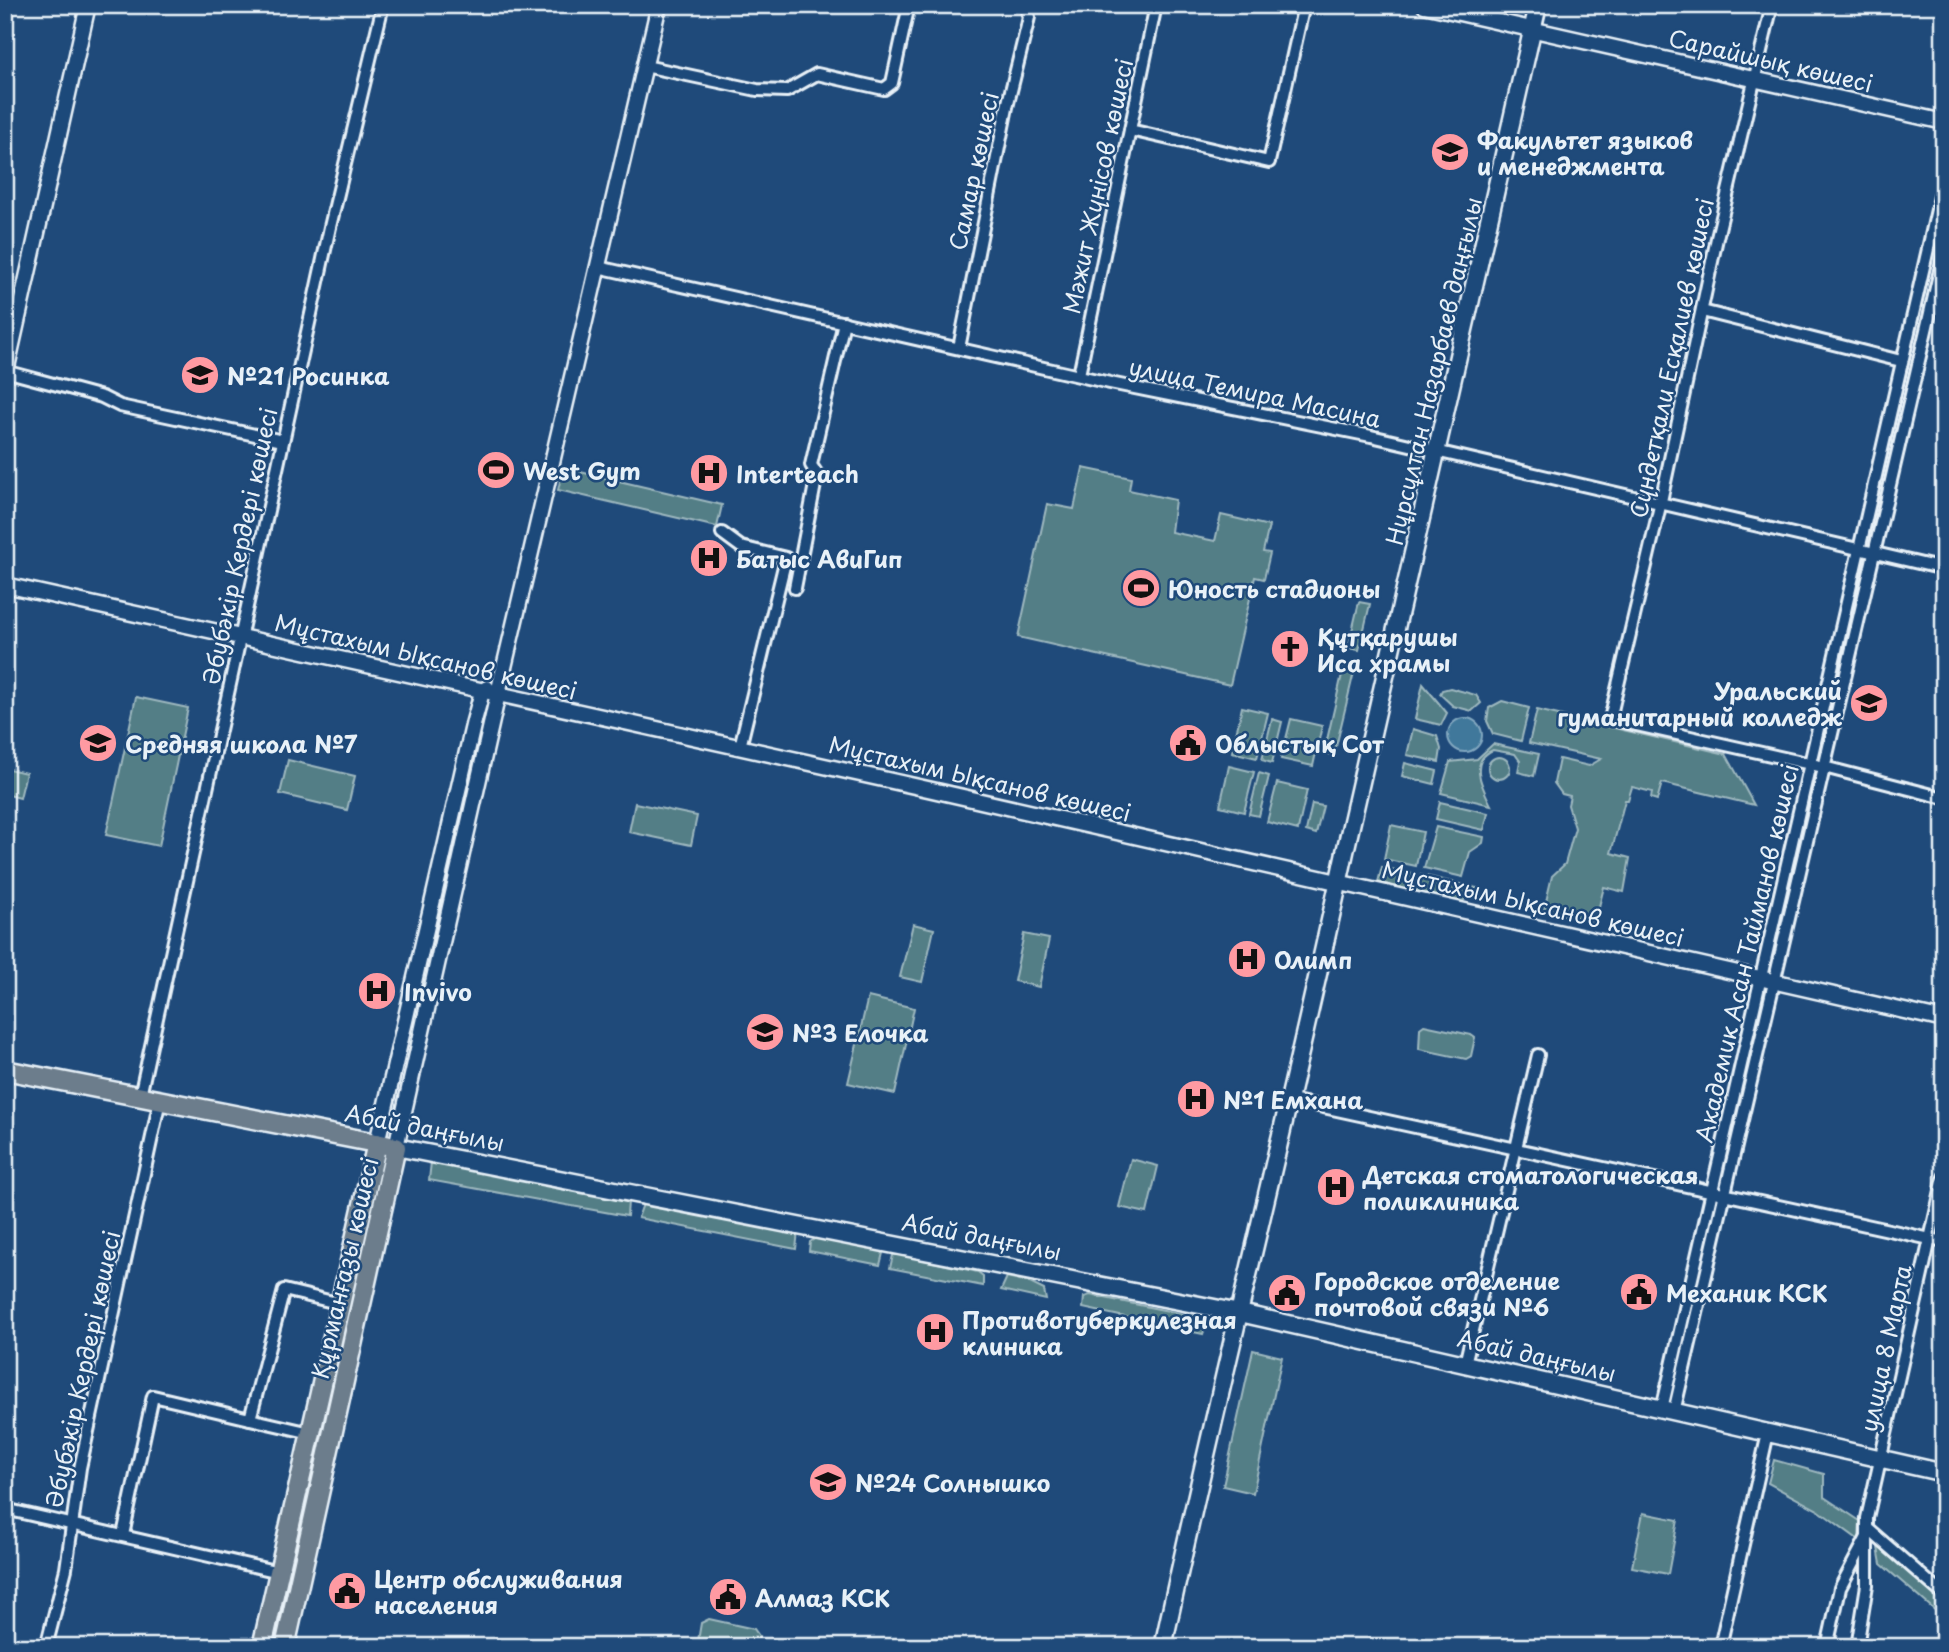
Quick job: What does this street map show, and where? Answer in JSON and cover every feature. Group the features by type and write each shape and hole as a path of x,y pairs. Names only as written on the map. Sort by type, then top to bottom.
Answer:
{"main road":[{"name":"Нұрсұлтан Назарбаев даңғылы","path":"1163,1647 1291,1100 1538,5"},
{"name":"Абай даңғылы","path":"5,1070 1240,1313 1944,1473"},
{"name":"Құрманғазы көшесі","path":"262,1647 377,1143"},
{"name":"Құрманғазы көшесі","path":"285,1647 396,1147"},
{"path":"311,1433 332,1438"}],"street":[{"path":"88,5 6,373 102,397 120,406 283,441"},
{"name":"Құрманғазы көшесі","path":"396,1147 502,676 659,5"},
{"path":"645,66 757,90 787,91 817,74 884,89 892,83 909,5"},
{"name":"Самар көшесі","path":"959,348 1029,17 1025,5"},
{"name":"Мәжит Жүнісов көшесі","path":"1079,375 1156,5"},
{"path":"1130,130 1269,162 1304,5"},
{"name":"Сарайшық көшесі","path":"1424,5 1944,122"},
{"name":"Сүндетқали Есқалиев көшесі","path":"1772,5 1702,311 1661,506 1610,719 1811,764"},
{"name":"Әбубәкір Кердері көшесі","path":"140,1096 380,6"},
{"name":"Академик Асан Тайманов көшесі","path":"1668,1410 1725,1195 1811,764 1944,179"},
{"name":"Академик Асан Тайманов көшесі","path":"1668,1410 1713,1192 1824,767 1944,253"},
{"name":"улица Темира Масина","path":"598,267 1438,453 1944,569"},
{"path":"1702,311 1901,361"},
{"path":"795,588 817,474 811,464 844,322"},
{"path":"722,533 741,547 786,558 740,747"},
{"name":"Мұстахым Ықсанов көшесі","path":"5,585 740,747 1944,1020"},
{"path":"377,1143 482,692 502,676"},
{"path":"1811,764 1944,798"},
{"path":"1465,1364 1514,1148 1522,1134 1538,1055"},
{"name":"Әбубәкір Кердері көшесі","path":"46,1647 66,1569 80,1468 160,1100"},
{"path":"1291,1100 1944,1242"},
{"name":"улица 8 Марта","path":"1857,1647 1867,1585 1867,1532 1944,1177"},
{"path":"250,1419 284,1290 341,1304"},
{"path":"123,1535 153,1396 311,1433"},
{"path":"1720,1647 1768,1433"},
{"path":"5,1508 279,1572"},
{"path":"1867,1532 1944,1595"},
{"name":"улица 8 Марта","path":"1827,1647 1840,1588 1867,1532"}],"green space":[{"path":"563,468 722,505 717,527 558,490"},
{"path":"1083,468 1131,478 1129,490 1175,500 1171,532 1215,541 1221,515 1269,526 1263,552 1270,553 1264,579 1255,577 1230,685 1018,637 1047,504 1074,509"},
{"path":"1359,602 1370,604 1359,650 1348,648"},
{"path":"1343,670 1354,672 1334,755 1324,753"},
{"path":"1423,684 1447,713 1441,725 1415,719"},
{"path":"1450,688 1476,695 1481,703 1472,711 1453,706 1440,694 1442,690"},
{"path":"136,697 188,708 159,846 106,835"},
{"path":"1502,701 1529,708 1521,741 1493,734 1487,721 1489,708"},
{"path":"1242,707 1268,713 1257,758 1232,752"},
{"path":"1537,710 1726,754 1754,805 1662,783 1657,800 1651,798 1652,792 1632,787 1628,800 1625,800 1611,853 1630,858 1624,892 1604,887 1595,922 1544,910 1552,876 1565,864 1575,828 1568,805 1570,796 1562,794 1554,783 1559,759 1589,766 1601,759 1529,743"},
{"path":"1272,719 1282,722 1272,763 1262,760"},
{"path":"1291,719 1322,726 1313,766 1281,759"},
{"path":"1413,729 1437,736 1441,749 1439,762 1407,755"},
{"path":"1493,744 1539,754 1534,776 1518,772 1520,761 1515,754 1493,750 1485,755 1479,767 1481,783 1491,805 1441,793 1450,762 1477,759"},
{"path":"1499,757 1507,760 1510,768 1507,776 1499,779 1491,776 1488,768 1491,760"},
{"path":"288,760 355,776 347,810 280,794"},
{"path":"1405,763 1437,771 1434,784 1402,776"},
{"path":"1229,766 1254,772 1244,812 1220,806"},
{"path":"5,768 26,773 20,798 5,794"},
{"path":"1259,773 1269,776 1259,816 1249,814"},
{"path":"1277,783 1307,790 1298,830 1267,822"},
{"path":"1440,802 1488,813 1484,830 1436,819"},
{"path":"635,803 697,816 691,845 629,832"},
{"path":"1312,804 1323,806 1316,834 1306,831"},
{"path":"1391,825 1423,832 1416,866 1384,859"},
{"path":"1436,827 1484,837 1483,843 1470,852 1463,877 1424,868"},
{"path":"1382,867 1414,874 1410,890 1378,882"},
{"path":"1421,875 1477,888 1462,902 1417,891"},
{"path":"913,924 934,929 922,982 900,977"},
{"path":"1024,934 1049,939 1039,987 1014,981"},
{"path":"868,997 914,1008 895,1094 848,1083"},
{"path":"1424,1025 1471,1035 1475,1038 1471,1056 1466,1059 1419,1049 1420,1028"},
{"path":"1131,1159 1158,1166 1147,1213 1119,1207"},
{"path":"431,1162 628,1201 627,1216 429,1180"},
{"path":"373,1190 379,1192 326,1428 319,1426"},
{"path":"643,1204 798,1231 796,1249 638,1218"},
{"path":"816,1238 884,1249 880,1265 809,1251 810,1242"},
{"path":"893,1255 978,1272 983,1276 983,1286 890,1268"},
{"path":"1007,1277 1028,1282 1044,1290 1046,1300 1001,1290"},
{"path":"1090,1295 1208,1319 1203,1334 1083,1308 1084,1297"},
{"path":"1253,1350 1282,1357 1253,1493 1223,1486"},
{"path":"315,1444 323,1446 277,1647 268,1647"},
{"path":"1774,1460 1824,1474 1824,1497 1860,1521 1859,1540 1818,1510 1768,1483"},
{"path":"1643,1513 1678,1520 1668,1574 1632,1567"},
{"path":"1877,1542 1944,1598 1944,1618 1881,1564"},
{"path":"709,1619 754,1629 759,1636 757,1647 702,1647 698,1641 701,1623"}],"water":[{"path":"1465,718 1477,723 1482,735 1477,747 1465,752 1453,747 1448,735 1453,723"}],"place":[{"name":"Факультет языков и менеджмента","path":"1450,152"},
{"name":"№21 Росинка","path":"200,375"},
{"name":"West Gym","path":"496,470"},
{"name":"Interteach","path":"709,473"},
{"name":"Батыс АвиГип","path":"709,558"},
{"name":"Юность стадионы","path":"1141,588"},
{"name":"Құтқарушы Иса храмы","path":"1290,649"},
{"name":"Уральский гуманитарный колледж","path":"1869,703"},
{"name":"Средняя школа №7","path":"98,743"},
{"name":"Облыстық Сот","path":"1188,743"},
{"name":"Олимп","path":"1247,959"},
{"name":"Invivo","path":"377,991"},
{"name":"№3 Елочка","path":"765,1032"},
{"name":"№1 Емхана","path":"1196,1099"},
{"name":"Детская стоматологическая поликлиника","path":"1336,1187"},
{"name":"Механик КСК","path":"1639,1292"},
{"name":"Городское отделение почтовой связи №6","path":"1287,1293"},
{"name":"Противотуберкулезная клиника","path":"935,1332"},
{"name":"№24 Солнышко","path":"828,1482"},
{"name":"Центр обслуживания наcеления","path":"347,1591"},
{"name":"Алмаз КСК","path":"728,1597"}]}
